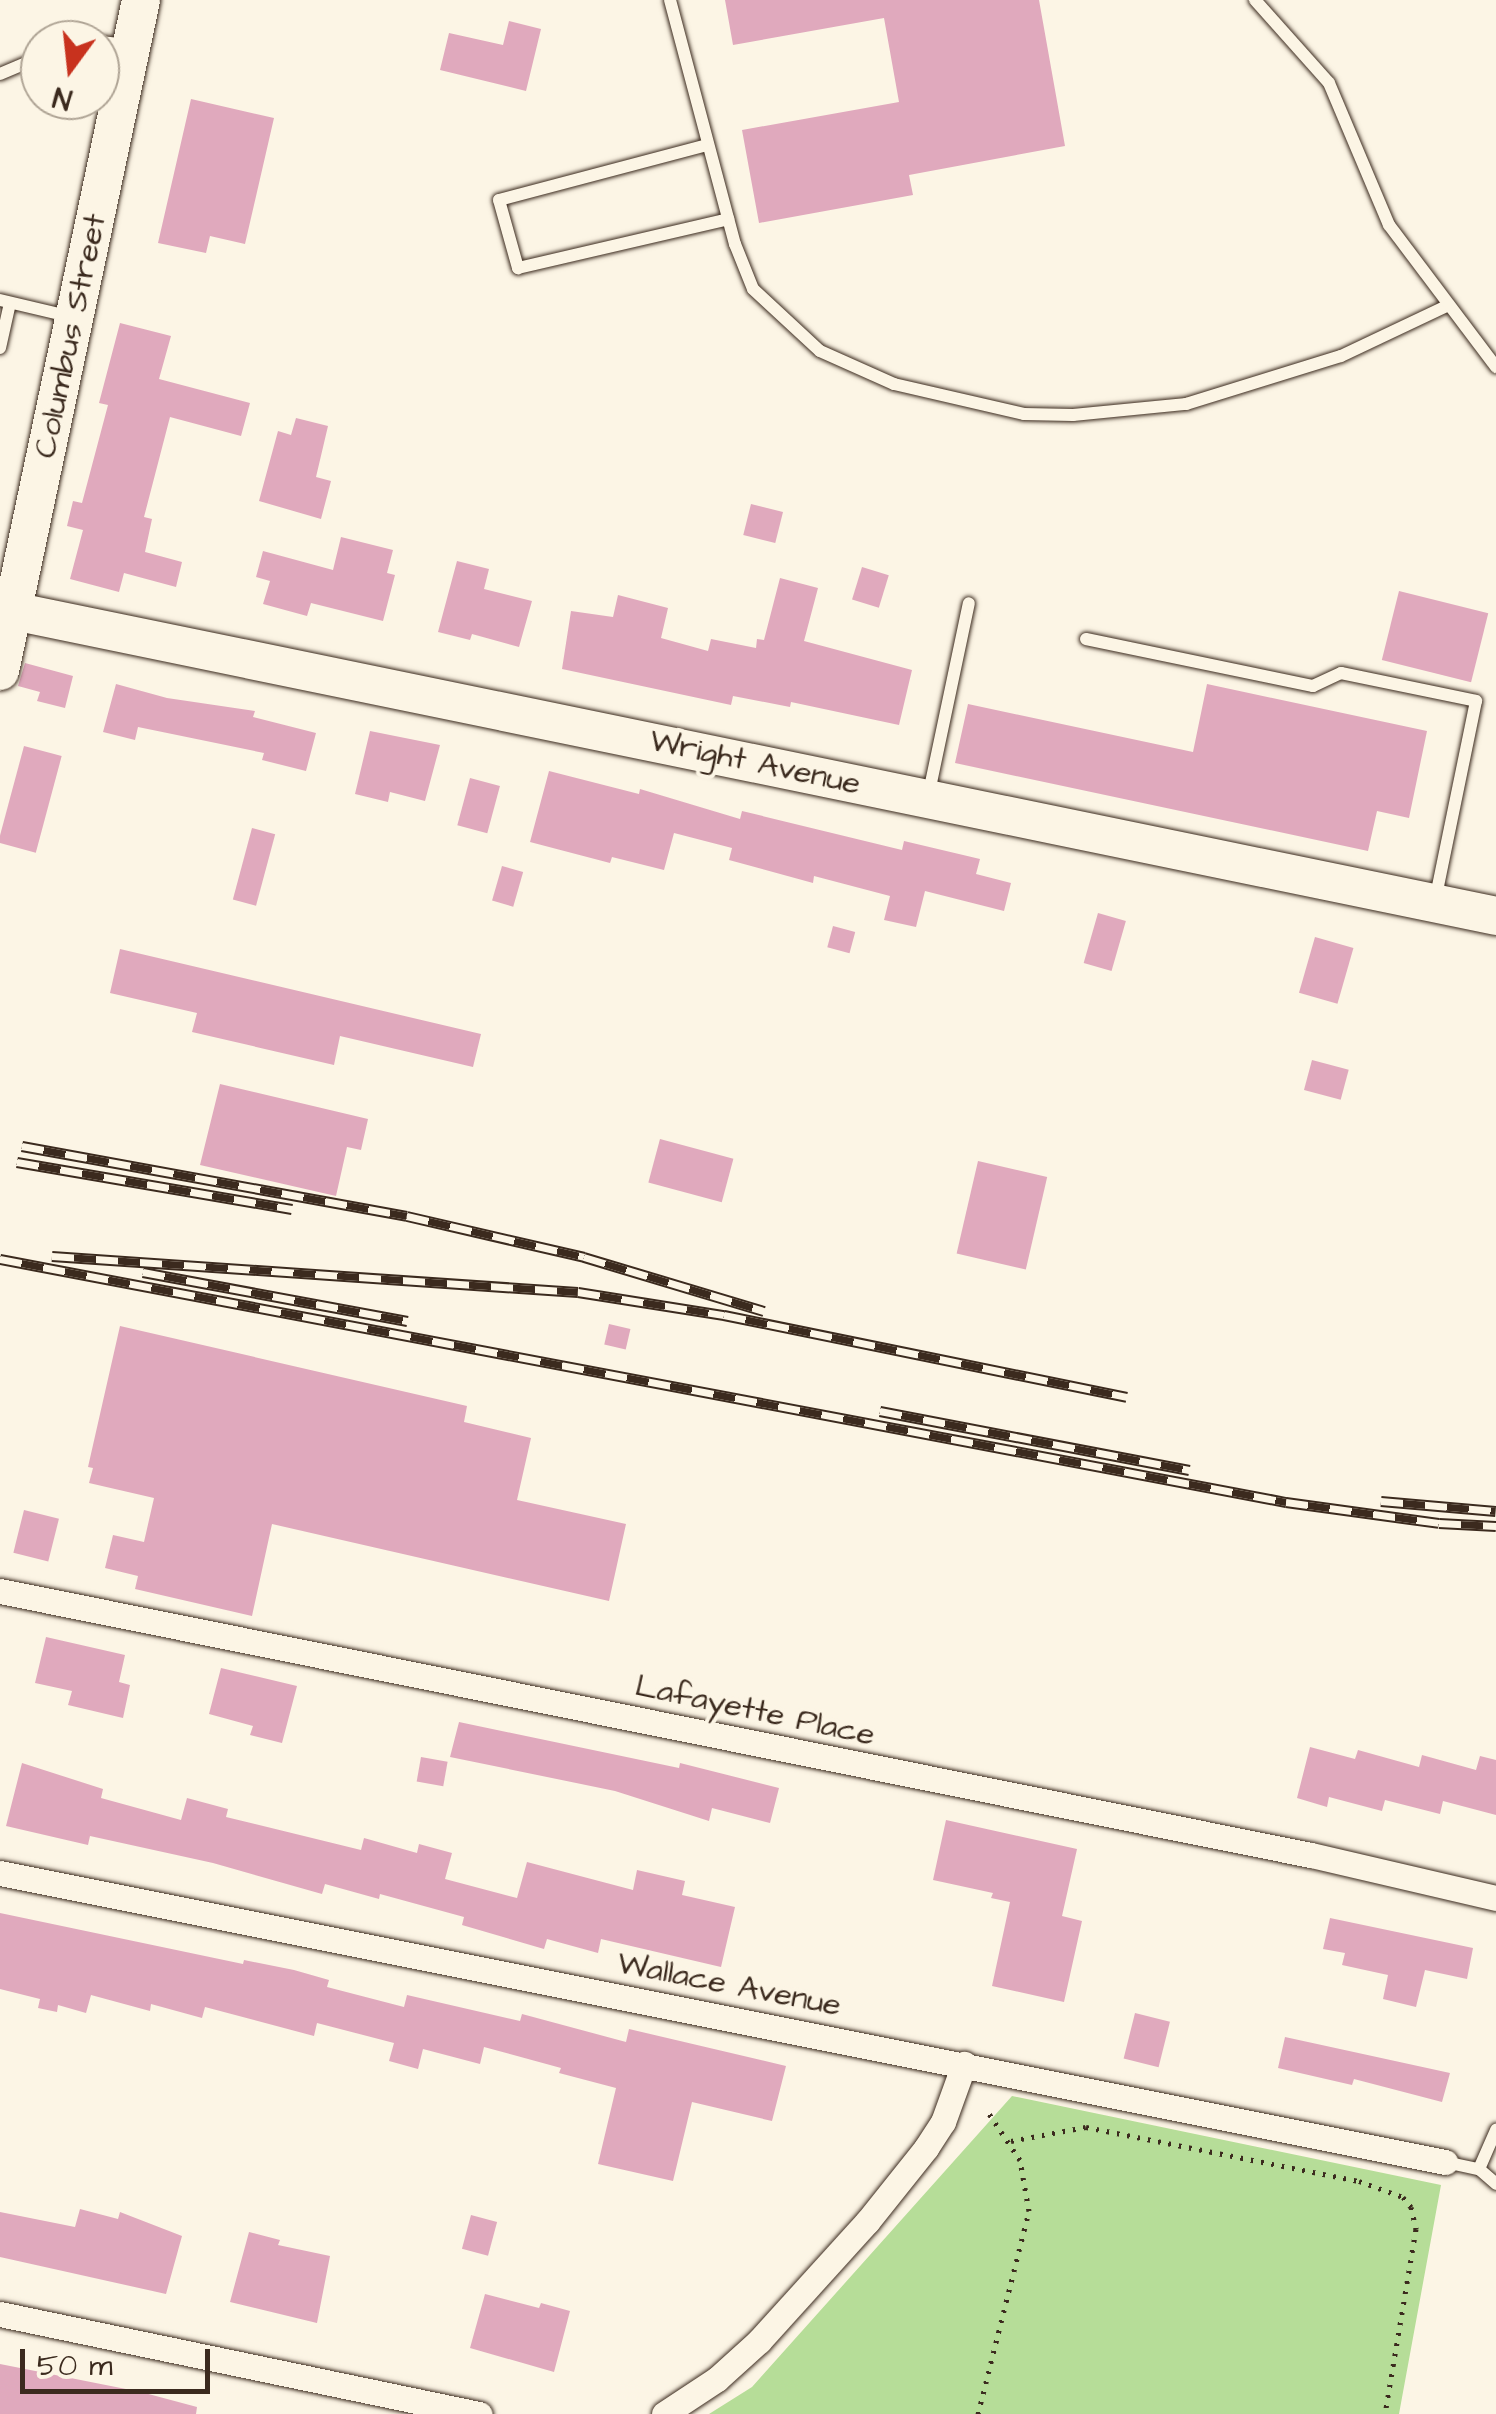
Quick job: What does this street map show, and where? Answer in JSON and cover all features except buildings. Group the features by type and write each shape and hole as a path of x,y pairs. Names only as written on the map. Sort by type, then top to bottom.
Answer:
{"street":[{"name":"Columbus Street","path":"120,37 141,0"},
{"name":"Columbus Street","path":"0,671 74,318 104,120"},
{"name":"Wright Avenue","path":"13,611 1496,916"},
{"name":"Lafayette Place","path":"0,1591 1311,1855 1496,1898"},
{"name":"Wallace Avenue","path":"0,1873 1445,2162"},
{"path":"664,2414 702,2390 759,2341 867,2222 926,2148 960,2083 964,2064"},
{"path":"0,2314 480,2414"}],"lane":[{"path":"670,0 707,145 752,289 820,351 894,384 1024,414 1072,416 1186,404 1342,356 1447,306"},
{"path":"1254,0 1329,83 1389,225 1496,367"},
{"path":"707,145 498,200 518,268 728,219"},
{"path":"0,348 5,302 74,318"},
{"path":"928,799 969,603"},
{"path":"1086,639 1313,686 1342,673 1476,701 1434,902"},
{"path":"1479,2169 1496,2130"},
{"path":"1445,2162 1479,2169 1496,2184"}],"path":[{"path":"978,2414 1029,2212 1020,2160 988,2112"},
{"path":"1011,2142 1086,2127 1359,2181 1402,2197 1411,2206 1416,2229 1385,2414"}],"green space":[{"path":"1012,2096 1441,2185 1399,2414 709,2414 752,2387"}],"railway":[{"path":"22,1146 407,1216 584,1257 764,1311"},
{"path":"17,1162 292,1209"},
{"path":"52,1256 578,1292 724,1315 1127,1397"},
{"path":"0,1259 1286,1502 1439,1523 1496,1526"},
{"path":"143,1272 408,1321"},
{"path":"880,1411 1189,1470"},
{"path":"1381,1501 1496,1511"}]}
